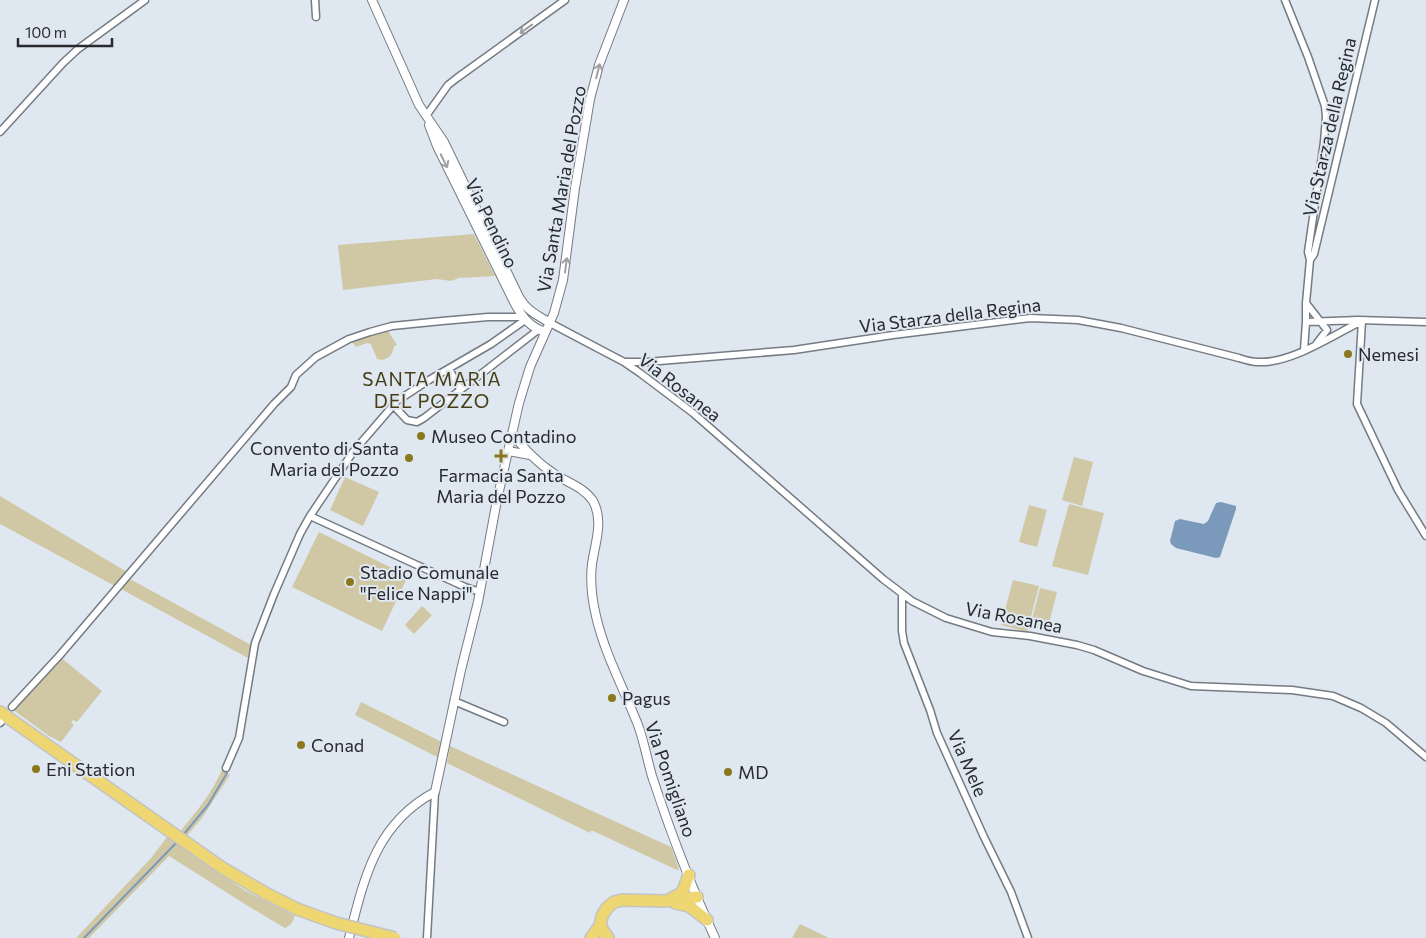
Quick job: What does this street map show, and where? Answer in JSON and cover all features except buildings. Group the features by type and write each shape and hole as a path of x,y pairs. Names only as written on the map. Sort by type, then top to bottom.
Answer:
{"highway":[{"path":"0,719 243,881 297,909 336,923 395,938"},
{"path":"666,901 679,896 684,891 689,875"},
{"path":"591,938 600,926 602,916 607,908 614,902 622,900 666,901 697,897"},
{"path":"666,901 690,906 707,920"},
{"path":"600,926 608,938"}],"street":[{"path":"0,132 63,63 145,0"},
{"path":"315,0 316,17"},
{"name":"Via Pendino","path":"372,0 419,105 444,142 520,297 532,313 550,323"},
{"path":"426,116 448,85 566,0"},
{"name":"Via Santa Maria del Pozzo","path":"435,792 480,592 519,403 542,331 550,323 564,280 575,188 590,100 599,65 624,0"},
{"name":"Via Starza della Regina","path":"1286,0 1308,57 1326,116 1308,252 1310,260 1304,350"},
{"name":"Via Starza della Regina","path":"1310,260 1314,254 1375,0"},
{"name":"Via Pendino","path":"426,116 437,146 524,318 542,331"},
{"path":"1306,303 1326,330 1316,344"},
{"path":"12,707 60,655 274,404 291,387 296,375 316,357 349,339 392,326 488,317 524,318"},
{"path":"226,768 239,738 255,643 274,594 300,534 310,516 353,452 393,404 491,344 524,318"},
{"name":"Via Starza della Regina","path":"624,362 647,362 794,350 892,335 1030,318 1078,320 1121,328 1258,362 1287,358 1325,341 1362,321"},
{"name":"Via Starza della Regina","path":"1306,322 1320,320 1426,322"},
{"path":"1362,321 1357,404 1398,490 1426,536"},
{"name":"Via Rosanea","path":"550,323 624,362 693,413 902,595 922,608 946,618 992,632 1030,636 1077,645 1094,650 1143,671 1191,686 1292,690 1333,696 1361,708 1386,724 1426,757"},
{"path":"393,404 408,420 417,422 542,331"},
{"path":"448,369 460,389"},
{"name":"Via Pomigliano","path":"512,434 530,455 554,474 586,494 595,506 598,532 592,562 592,597 600,633 638,726 652,776 697,897 715,938"},
{"name":"Via Pomigliano","path":"508,451 530,455"},
{"path":"310,516 465,587 480,592"},
{"name":"Via Mele","path":"902,595 904,643 937,733 1011,892 1028,938"},
{"path":"454,702 504,722"},
{"path":"349,938 369,866 382,840 420,800 435,792"},
{"path":"427,938 435,792"}],"shaded area":[{"path":"474,234 495,276 459,278 451,281 437,279 343,290 338,245"},
{"path":"387,329 397,345 394,346 391,355 384,360 377,359 371,344 367,343 356,347 351,341"},
{"path":"1074,457 1093,462 1082,506 1062,500"},
{"path":"345,477 379,492 363,526 330,510"},
{"path":"0,496 127,572 115,586 0,524"},
{"path":"1069,504 1104,513 1088,575 1052,566"},
{"path":"1029,505 1047,510 1037,547 1019,542"},
{"name":"Stadio Comunale \"Felice Nappi\"","path":"319,532 408,576 382,631 292,587"},
{"path":"128,578 251,645 248,658 119,588"},
{"path":"1013,580 1039,586 1027,632 1001,625"},
{"path":"1040,588 1057,592 1047,631 1030,627"},
{"path":"422,606 432,615 414,634 405,625"},
{"path":"60,657 102,691 77,722 73,720 71,723 74,725 61,742 49,736 12,709"},
{"path":"361,702 442,742 439,758 355,715"},
{"path":"450,746 671,847 679,869 677,870 591,830 590,833 447,763"},
{"path":"222,770 230,775 202,818 179,845 244,890 295,916 291,924 285,928 169,856 89,938 76,938 151,858 167,837 173,840 206,798"},
{"path":"800,924 829,938 792,938"}],"water":[{"path":"1221,502 1236,506 1236,509 1220,557 1216,558 1176,548 1171,544 1175,521 1180,519 1204,524 1208,521 1216,503"}],"waterway":[{"path":"184,834 208,805 227,773"},
{"path":"84,938 177,842"}],"place":[{"name":"Nemesi","path":"1348,354"},
{"name":"Museo Contadino","path":"421,436"},
{"name":"Farmacia Santa Maria del Pozzo","path":"501,456"},
{"name":"Convento di Santa Maria del Pozzo","path":"409,458"},
{"name":"Stadio Comunale \"Felice Nappi\"","path":"350,582"},
{"name":"Pagus","path":"612,698"},
{"name":"Conad","path":"301,745"},
{"name":"Eni Station","path":"36,769"},
{"name":"MD","path":"728,772"}],"district":[{"name":"SANTA MARIA DEL POZZO","path":"432,389"}]}
